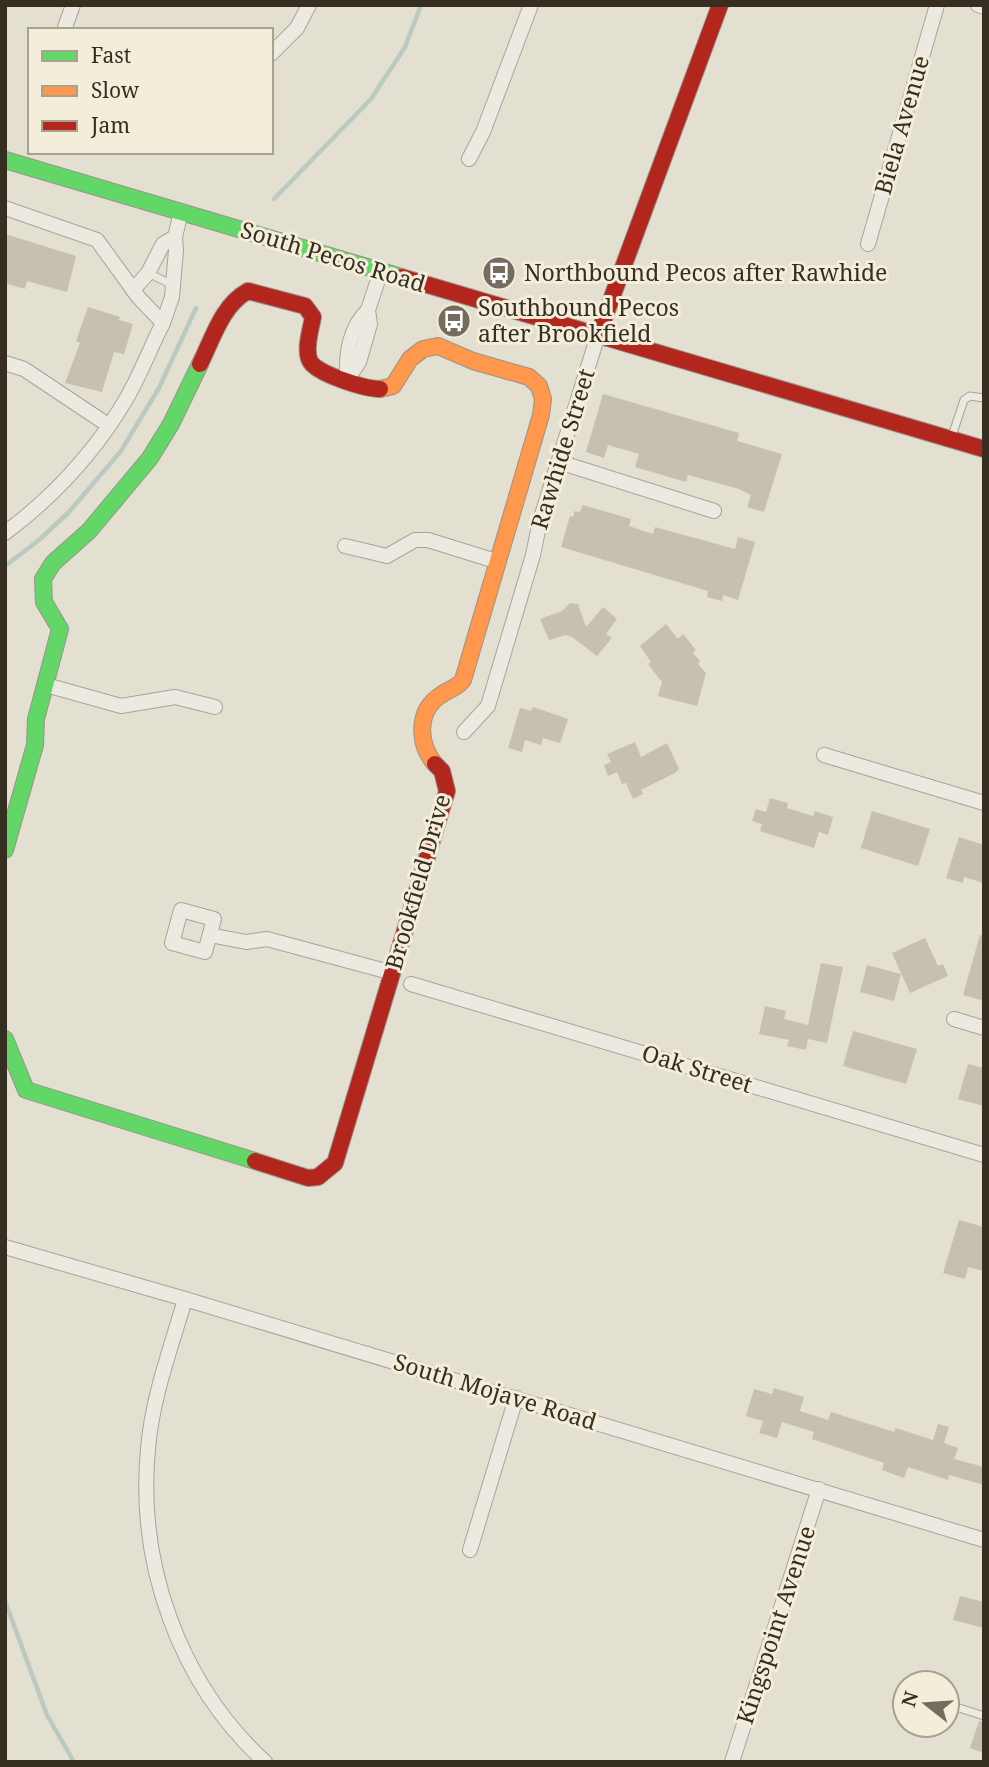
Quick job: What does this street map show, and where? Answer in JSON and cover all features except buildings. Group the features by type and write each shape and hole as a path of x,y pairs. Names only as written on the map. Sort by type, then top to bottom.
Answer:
{"street":[{"path":"65,28 73,5"},
{"path":"273,52 297,27 309,5"},
{"path":"469,159 483,132 531,5"},
{"name":"Rawhide Street","path":"464,732 488,706 558,461 598,335 720,5"},
{"name":"Biela Avenue","path":"868,244 937,5"},
{"path":"978,5 984,7"},
{"name":"South Pecos Road","path":"5,160 984,450"},
{"path":"5,208 97,240 133,290 163,323"},
{"path":"5,533 37,509 70,476 126,400 163,323 174,285 175,237 181,212"},
{"path":"133,290 148,273 163,244 175,237"},
{"path":"347,380 346,358 355,350 357,320 368,310 381,271"},
{"name":"Brookfield Drive","path":"5,850 35,745 37,719 60,629 44,602 43,579 53,563 89,531 150,458 171,424 226,309 237,297 248,291 305,306 313,317 308,348 309,360 319,371 377,390 393,386 410,359 423,349 438,346 473,361 528,377 539,386 543,399 541,415 463,680 457,688 439,696 427,711 421,731 426,752 442,771 447,791 335,1163 318,1177 308,1178 26,1090 5,1039"},
{"path":"5,363 24,369 108,425"},
{"path":"558,461 714,511"},
{"path":"345,546 387,556 415,540 428,540 499,562"},
{"path":"46,685 121,706 175,697 215,707"},
{"path":"824,755 984,803"},
{"path":"210,935 246,942 267,939 393,973"},
{"name":"Oak Street","path":"411,984 984,1155"},
{"path":"954,1019 984,1028"},
{"name":"South Mojave Road","path":"5,1247 984,1540"},
{"path":"186,1299 158,1395 148,1446 146,1480 149,1541 156,1574 177,1639 190,1664 220,1711 265,1762"},
{"path":"470,1550 516,1398"},
{"name":"Kingspoint Avenue","path":"732,1762 819,1489"}],"lane":[{"path":"148,273 174,285"},
{"path":"951,440 964,400 970,396 984,398"},
{"path":"961,1709 984,1716"}],"waterway":[{"path":"274,199 371,99 405,47 421,5"},
{"path":"5,566 68,513 121,451 159,388 196,308"},
{"path":"5,1601 47,1715 74,1762"}],"traffic: fast":[{"path":"5,160 401,277"},
{"path":"5,850 35,745 36,719 60,629 44,602 43,579 53,563 89,531 150,458 171,424 200,364"},
{"path":"5,1039 26,1090 255,1161"}],"traffic: slow":[{"path":"380,389 393,386 410,359 423,349 438,346 473,361 529,377 539,386 543,399 541,415 463,680 433,702 424,719 422,728 425,747 435,764"}],"traffic: jam":[{"path":"598,335 720,5"},
{"path":"401,277 984,449"},
{"path":"200,364 225,313 248,291 305,306 313,317 308,339 308,356 314,366 342,380 380,389"},
{"path":"255,1161 308,1178 318,1177 335,1163 447,791 442,771 435,764"}],"place":[{"name":"Northbound Pecos after Rawhide","path":"499,273"},
{"name":"Southbound Pecos after Brookfield","path":"454,321"}]}
